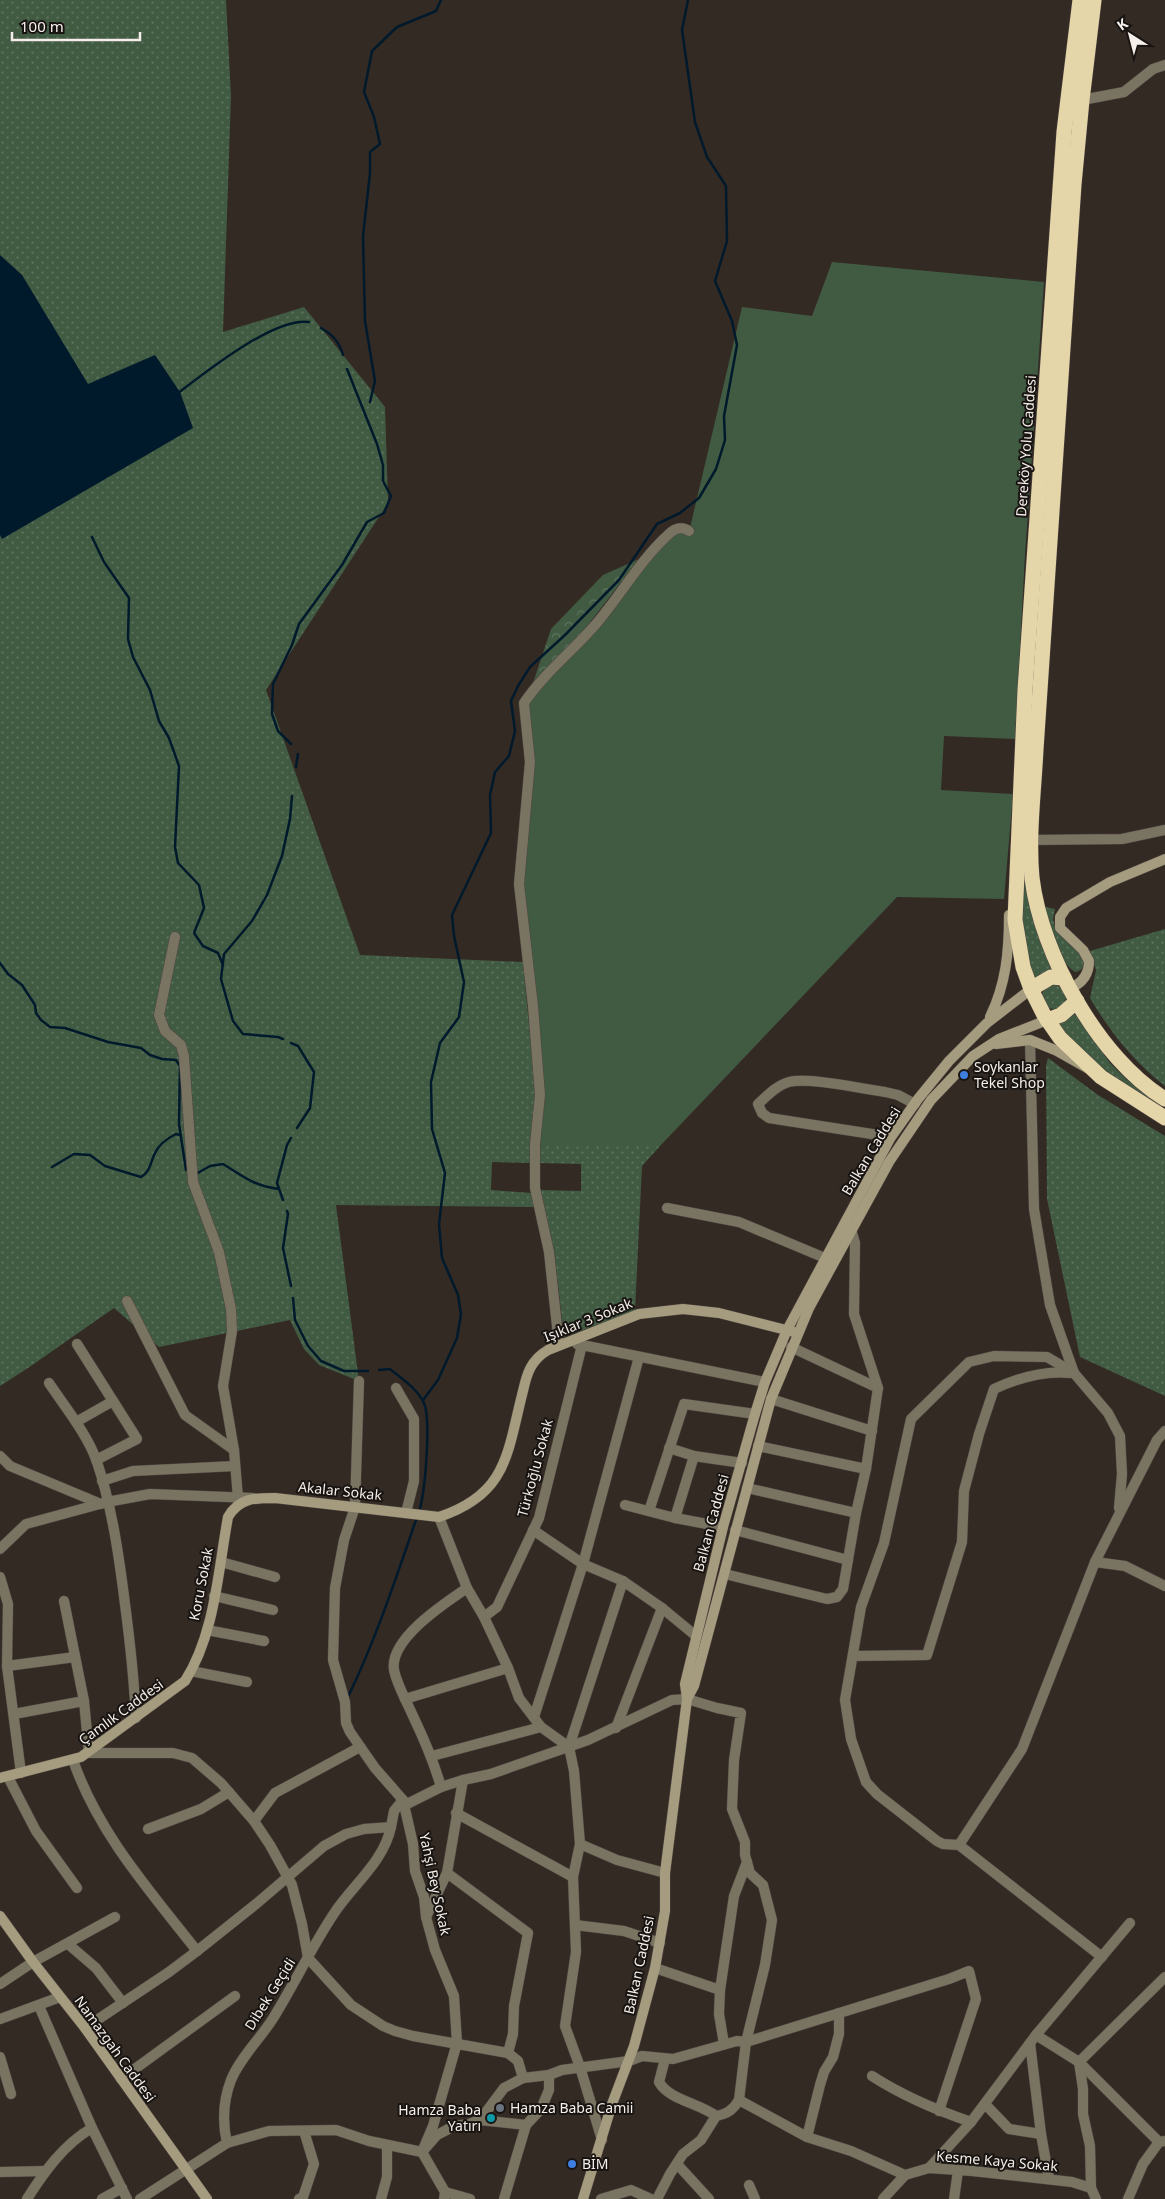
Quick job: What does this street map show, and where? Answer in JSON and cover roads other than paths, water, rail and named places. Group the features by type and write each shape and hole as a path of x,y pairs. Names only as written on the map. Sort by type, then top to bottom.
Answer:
{"highway":[{"name":"Dereköy Yolu Caddesi","path":"1080,0 1064,132 1025,690 1015,895 1018,942 1031,989 1047,1020 1067,1046 1094,1070 1165,1118"},
{"path":"1094,0 1082,100 1044,621 1031,840 1034,892 1043,927 1071,989 1114,1055 1138,1080 1165,1099"},
{"path":"1031,989 1051,977 1071,989"},
{"path":"1047,1020 1061,1015 1071,989"}],"main road":[{"path":"1071,989 1086,976 1089,962 1083,950 1060,928 1061,914 1066,908 1110,882 1165,859"},
{"path":"987,1023 998,999 1006,972 1009,914 1015,895"},
{"name":"Balkan Caddesi","path":"584,2199 612,2104 630,2061 655,1968 665,1911 665,1873 687,1698 685,1684 723,1527 765,1382 787,1330 891,1137 914,1104 949,1061 987,1023 1031,989"},
{"name":"Balkan Caddesi","path":"687,1698 694,1686 772,1398 798,1333 851,1229 900,1145 931,1100 960,1067 990,1044 1047,1020"},
{"path":"990,1044 1030,1040 1094,1070"},
{"name":"Işıklar 3 Sokak","path":"439,1517 456,1511 469,1503 483,1493 497,1479 508,1452 529,1369 539,1356 639,1314 683,1309 719,1313 787,1330"},
{"path":"787,1330 798,1333"},
{"name":"Akalar Sokak","path":"238,1501 254,1498 275,1498 439,1517"},
{"name":"Koru Sokak","path":"191,1671 207,1630 228,1518 238,1501"},
{"path":"723,1527 735,1530"},
{"name":"Çamlık Caddesi","path":"4,1778 73,1760 89,1753 178,1688 191,1671"},
{"name":"Namazgah Caddesi","path":"0,1916 33,1962 85,2028 186,2170 203,2197"}],"street":[{"path":"1082,100 1124,92 1153,69 1165,65"},
{"path":"689,531 684,528 677,528 670,533 648,557 583,639 534,687 524,703 530,762 519,884 533,1006 540,1095 534,1144 535,1188 549,1252 564,1344 582,1345 765,1382"},
{"path":"1031,840 1122,839 1165,830"},
{"path":"0,1549 26,1524 104,1503 150,1494 238,1501 234,1450 223,1386 232,1331 231,1309 219,1252 193,1182 184,1056 181,1045 166,1031 159,1015 175,937"},
{"path":"1030,1040 1034,1209 1050,1305 1074,1373"},
{"path":"891,1137 769,1118 762,1114 758,1104 777,1087 789,1082 803,1081 885,1092 898,1095 914,1104"},
{"path":"667,1208 739,1222 825,1258"},
{"path":"725,1574 832,1599 837,1597 843,1589 856,1513 866,1469 878,1388 854,1314 855,1243 851,1229"},
{"path":"127,1301 186,1415 234,1450"},
{"path":"77,1344 137,1439 96,1460"},
{"name":"Türkoğlu Sokak","path":"484,1617 497,1607 539,1518 582,1345"},
{"path":"792,1347 878,1388"},
{"path":"1102,1957 959,1846 936,1841 877,1794 866,1782 855,1754 845,1700 861,1607 884,1543 911,1419 969,1362 994,1356 1047,1357 1074,1373 1108,1412 1120,1436 1122,1474 1119,1514"},
{"path":"534,1717 583,1564 638,1357"},
{"path":"853,1656 927,1655 962,1542 964,1491 979,1434 994,1389 1013,1381 1053,1371 1074,1373"},
{"path":"359,1381 355,1507 344,1540 335,1588 333,1660 344,1702 346,1723 360,1747 405,1805 441,1787 491,1774 569,1747 616,1728 672,1700 687,1698 716,1708 741,1713 734,1760 732,1809 744,1842 750,1873 763,1885 772,1920 765,1965 746,2042 739,2100 729,2112 716,2116 702,2140 683,2154 657,2199"},
{"path":"49,1383 76,1422 96,1460 102,1481 104,1503 118,1545 134,1677 136,1718"},
{"path":"396,1388 414,1419 414,1481 408,1513"},
{"path":"772,1398 872,1431"},
{"path":"76,1422 113,1401"},
{"path":"649,1511 684,1404 756,1414"},
{"path":"959,1846 1022,1749 1095,1562 1157,1440 1165,1430"},
{"path":"758,1446 866,1469"},
{"path":"669,1448 694,1456 742,1463"},
{"path":"0,1456 10,1466 104,1503"},
{"path":"675,1518 694,1456"},
{"path":"102,1481 133,1471 235,1466"},
{"path":"747,1488 856,1513"},
{"path":"625,1505 675,1518 723,1527"},
{"path":"439,1517 467,1588 484,1617 508,1668 519,1698 541,1727 569,1747"},
{"path":"533,1530 583,1564 623,1581 662,1608 696,1636"},
{"path":"735,1530 848,1560"},
{"path":"221,1562 275,1577"},
{"path":"1095,1562 1125,1566 1165,1586"},
{"path":"0,1577 8,1604 7,1666 21,1773"},
{"path":"602,2140 565,2026 576,1952 573,1877 580,1844 574,1771 569,1747 623,1581"},
{"path":"441,1787 432,1756 405,1698 394,1669 398,1650 408,1635 436,1609 467,1588"},
{"path":"214,1596 273,1610"},
{"path":"64,1602 84,1702 89,1753 173,1753 192,1758 213,1775 254,1821 288,1876 302,1924 308,1958 351,2005 383,2026 413,2036 508,2052 518,2061 523,2078"},
{"path":"616,1728 662,1608"},
{"path":"207,1630 264,1642"},
{"path":"7,1666 75,1657"},
{"path":"405,1698 508,1668"},
{"path":"191,1671 247,1682"},
{"path":"14,1714 84,1702"},
{"path":"432,1756 541,1727"},
{"path":"254,1821 275,1793 360,1747"},
{"path":"73,1760 90,1803 115,1846 197,1951"},
{"path":"4,1778 36,1831 77,1888"},
{"path":"426,1916 446,1874 463,1780"},
{"path":"148,1829 201,1809 229,1792"},
{"name":"Dibek Geçidi","path":"227,2143 223,2124 232,2078 272,2020 335,1911 373,1864 388,1840 394,1810 403,1800"},
{"name":"Yahşi Bey Sokak","path":"403,1800 413,1844 415,1871 424,1897 426,1916 435,1950 454,1996 457,2043 433,2126 422,2152"},
{"path":"456,1813 573,1877"},
{"path":"85,2028 197,1951 324,1846 346,1834 364,1829 391,1827"},
{"path":"580,1844 617,1860 665,1873"},
{"path":"724,2044 719,2014 720,1990 734,1896 747,1862"},
{"path":"446,1874 528,1933 514,2006 513,2034 508,2052"},
{"path":"0,1984 33,1962 115,1917"},
{"path":"929,2168 971,2122 1033,2039 1130,1923"},
{"path":"575,1925 624,1931 660,1943"},
{"path":"68,1944 96,1968 123,2003"},
{"path":"655,1968 720,1990"},
{"path":"480,2120 504,2088 523,2078 550,2075 562,2070 630,2061 642,2056 673,2059 724,2044 737,2041 746,2042 949,1979 969,1971 976,1999 939,2111"},
{"path":"1079,2062 1165,1977"},
{"path":"121,2079 236,1996"},
{"path":"0,2019 60,1997"},
{"path":"38,2006 92,2128 127,2199"},
{"path":"807,2137 820,2085 835,2050 839,2034 839,2013"},
{"path":"1033,2039 1079,2062 1162,2141 1143,2164 1128,2199"},
{"path":"1033,2039 1041,2134 1049,2179"},
{"path":"0,2057 11,2094"},
{"path":"664,2059 659,2082 664,2091 701,2106 716,2116"},
{"path":"1079,2062 1083,2089 1083,2114 1090,2146 1091,2188 1096,2199"},
{"path":"504,2199 526,2125 541,2109 549,2090 550,2075"},
{"path":"872,2076 899,2093 939,2111 971,2122"},
{"path":"739,2100 807,2137 851,2151 905,2175 883,2199"},
{"path":"985,2104 1009,2129 1041,2134"},
{"path":"422,2152 437,2135 454,2126 480,2120 526,2125"},
{"path":"27,2199 44,2171 83,2133 92,2128"},
{"path":"299,2199 303,2197 314,2164 304,2130"},
{"path":"140,2199 227,2143 269,2131 304,2130 336,2130 387,2145 406,2147 422,2152 444,2195 470,2199"},
{"path":"381,2199 386,2177 387,2145"},
{"path":"677,2164 710,2199"},
{"name":"Kesme Kaya Sokak","path":"905,2175 929,2168 1049,2179 1072,2182 1091,2188"},
{"path":"0,2172 44,2171"},
{"path":"954,2199 958,2171"},
{"path":"749,2185 755,2199"},
{"path":"102,2199 122,2188"},
{"path":"601,2199 632,2190 652,2199"}],"water":[{"path":"0,255 22,275 88,384 155,355 180,392 193,428 2,539 0,535"}],"waterway":[{"path":"370,402 375,381 365,321 363,236 370,173 370,152 380,144 374,117 364,92 372,51 397,27 436,11 441,0"},
{"path":"423,1400 438,1380 457,1338 461,1314 458,1295 442,1258 439,1224 445,1173 432,1129 431,1082 440,1043 459,1017 464,982 454,936 452,915 491,833 490,795 495,772 509,756 515,731 511,701 530,667 565,635 619,580 657,524 680,513 699,498 716,469 725,440 724,416 737,345 732,321 715,281 727,241 726,186 707,157 695,122 682,30 688,0"},
{"path":"178,393 223,360 260,337 294,323 309,322"},
{"path":"321,328 335,339 343,355"},
{"path":"291,744 278,731 272,714 273,684 292,645 299,624 342,565 367,522 384,513 391,496 383,481 383,465 377,444 347,369"},
{"path":"92,537 104,562 129,598 128,639 133,657 150,690 159,721 169,738 179,766 175,847 178,863 199,885 204,908 194,933 203,946 218,953 223,965"},
{"path":"296,767 298,754"},
{"path":"283,1039 243,1034 233,1021 221,979 224,954 252,921 267,895 282,856 290,819 292,796"},
{"path":"0,963 8,974 22,985 35,1005 36,1013 50,1027 65,1028 108,1042 141,1048 150,1055 162,1059 176,1060 180,1066 179,1124 186,1170"},
{"path":"291,1043 298,1046 314,1072 310,1108 297,1128"},
{"path":"52,1167 74,1154 90,1155 105,1166 141,1177 149,1169 155,1153 161,1144 176,1134 180,1135"},
{"path":"283,1200 277,1183 287,1145 291,1138"},
{"path":"196,1174 210,1166 223,1164 256,1183 279,1189"},
{"path":"287,1211 283,1248 291,1286"},
{"path":"293,1298 295,1320 308,1346 321,1361 344,1371 368,1371"},
{"path":"379,1370 390,1369 417,1392 426,1409 427,1455 419,1512"},
{"path":"348,1697 377,1631 417,1517"}],"place":[{"name":"Soykanlar Tekel Shop","path":"964,1075"},
{"name":"Hamza Baba Camii","path":"500,2108"},
{"name":"Hamza Baba Yatırı","path":"491,2118"},
{"name":"BİM","path":"572,2164"}]}
